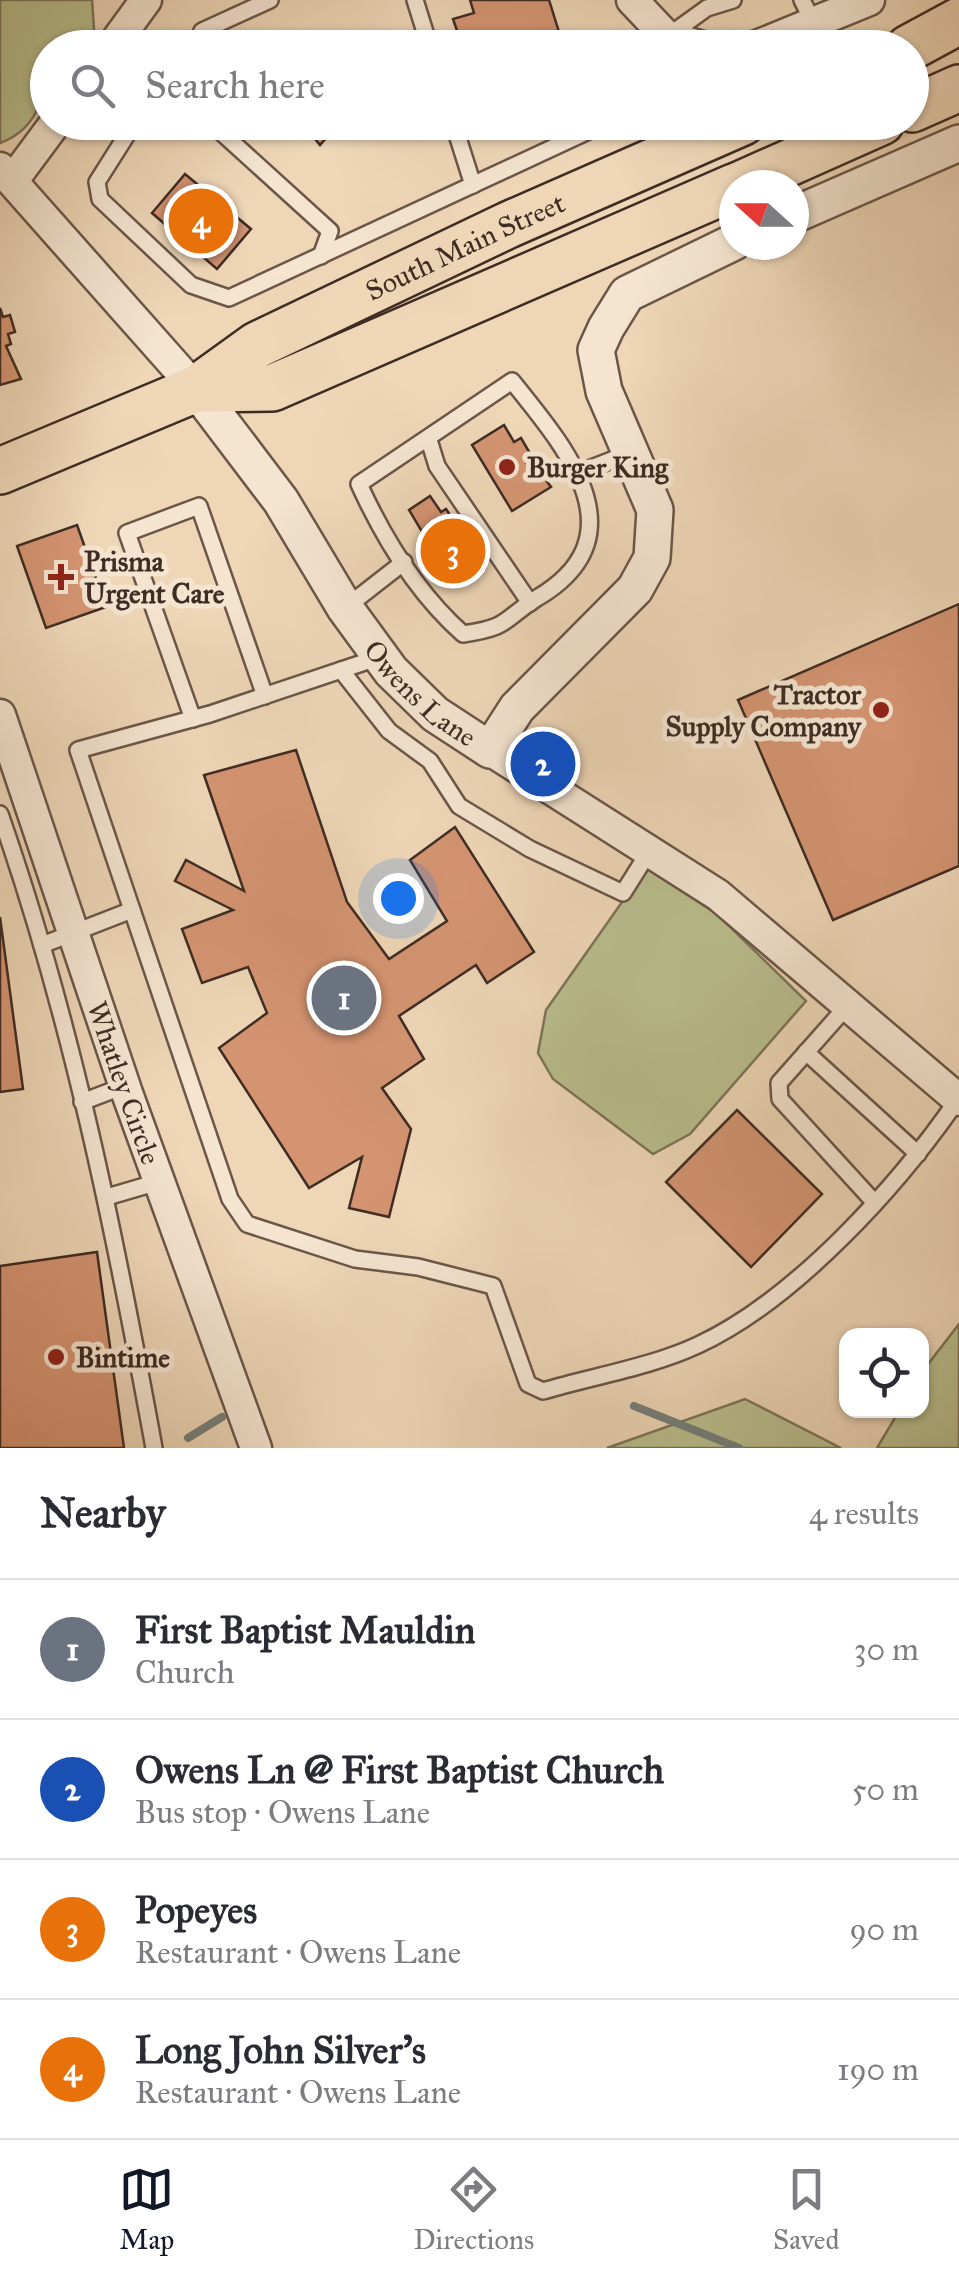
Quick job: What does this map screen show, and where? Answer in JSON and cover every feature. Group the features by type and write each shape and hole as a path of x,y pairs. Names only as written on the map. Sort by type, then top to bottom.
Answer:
{"main road":[{"path":"929,38 959,21"},
{"path":"929,42 959,32"},
{"path":"929,101 959,88"},
{"name":"South Main Street","path":"0,471 196,388 256,345 508,225 702,140"},
{"name":"South Main Street","path":"772,170 840,140"},
{"name":"South Main Street","path":"196,388 272,388 719,193"}],"street":[{"path":"124,30 146,0"},
{"path":"632,0 670,30"},
{"path":"780,30 808,12 869,0"},
{"path":"4,184 41,140"},
{"path":"809,208 959,143"},
{"name":"Owens Lane","path":"4,184 196,388 281,500 345,608 380,657 435,714 718,895 958,1100"},
{"path":"490,750 518,708 643,579 652,558 657,523 632,452 604,391 596,350 606,328 627,294 719,249"},
{"name":"Whatley Circle","path":"3,740 256,1448"}],"lane":[{"path":"204,30 270,0"},
{"path":"415,0 424,30"},
{"path":"695,30 707,8 734,0"},
{"path":"123,140 96,182 100,199 191,285 229,298 569,140"},
{"path":"230,140 330,231 321,256"},
{"path":"459,140 473,185"},
{"path":"512,381 576,474 592,506 590,534 579,560 557,587 530,602 509,623 463,634 435,609 376,522 359,484 512,381"},
{"path":"428,440 437,466 530,602"},
{"path":"576,474 632,452"},
{"path":"193,718 127,533 199,506 265,696"},
{"path":"345,608 404,562"},
{"path":"380,657 265,696 78,750 230,1198 247,1224 355,1258 418,1267 493,1286 528,1384 543,1391 698,1345 777,1294 876,1203 958,1100"},
{"path":"340,670 389,731 430,761 458,806 530,849 623,893 650,850"},
{"path":"0,814 3,834 42,945 107,1196 154,1448"},
{"path":"42,945 132,910"},
{"path":"848,1005 779,1083 780,1100 876,1203"},
{"path":"806,1052 918,1154"},
{"path":"82,1102 124,1086"},
{"path":"107,1196 158,1182"}],"green space":[{"path":"0,0 92,0 93,30 30,30 30,121 0,143"},
{"path":"646,868 717,914 806,1001 690,1134 653,1154 553,1079 538,1053 546,1010"},
{"path":"959,1324 959,1448 877,1448 895,1418 929,1418 929,1363"},
{"path":"745,1399 841,1448 607,1448"}],"building":[{"path":"470,0 549,0 558,30 457,30 453,19 474,13"},
{"path":"185,174 251,229 217,269 152,213"},
{"path":"0,308 3,317 10,315 15,332 8,334 11,344 6,346 21,379 0,385"},
{"name":"Burger King","path":"504,425 514,442 521,438 531,455 524,459 537,480 543,476 551,487 512,511 472,445"},
{"path":"430,496 441,512 446,509 456,524 463,519 469,529 463,534 485,568 467,580 463,574 452,582 409,510"},
{"name":"Prisma Urgent Care","path":"77,525 106,607 46,628 17,546"},
{"path":"959,604 959,866 833,920 738,700"},
{"path":"296,750 347,902 389,959 447,921 410,860 455,827 534,952 487,983 476,965 399,1016 424,1059 382,1088 411,1129 389,1217 349,1208 362,1157 309,1188 219,1048 267,1013 248,967 202,983 182,929 233,910 175,881 186,860 244,891 204,775"},
{"path":"0,917 23,1089 0,1092"},
{"path":"737,1110 822,1194 751,1267 666,1182"},
{"name":"Bintime","path":"97,1252 124,1448 0,1448 0,1266"}],"waterway":[{"path":"634,1406 739,1448"},
{"path":"188,1438 222,1417"}],"place":[{"name":"Long John Silver's","path":"201,221"},
{"name":"Burger King","path":"507,467"},
{"name":"Popeyes","path":"453,551"},
{"name":"Prisma Urgent Care","path":"61,577"},
{"name":"Tractor Supply Company","path":"881,710"},
{"name":"Owens Ln @ First Baptist Church","path":"543,764"},
{"name":"First Baptist Mauldin","path":"344,998"},
{"name":"Bintime","path":"56,1357"}]}
